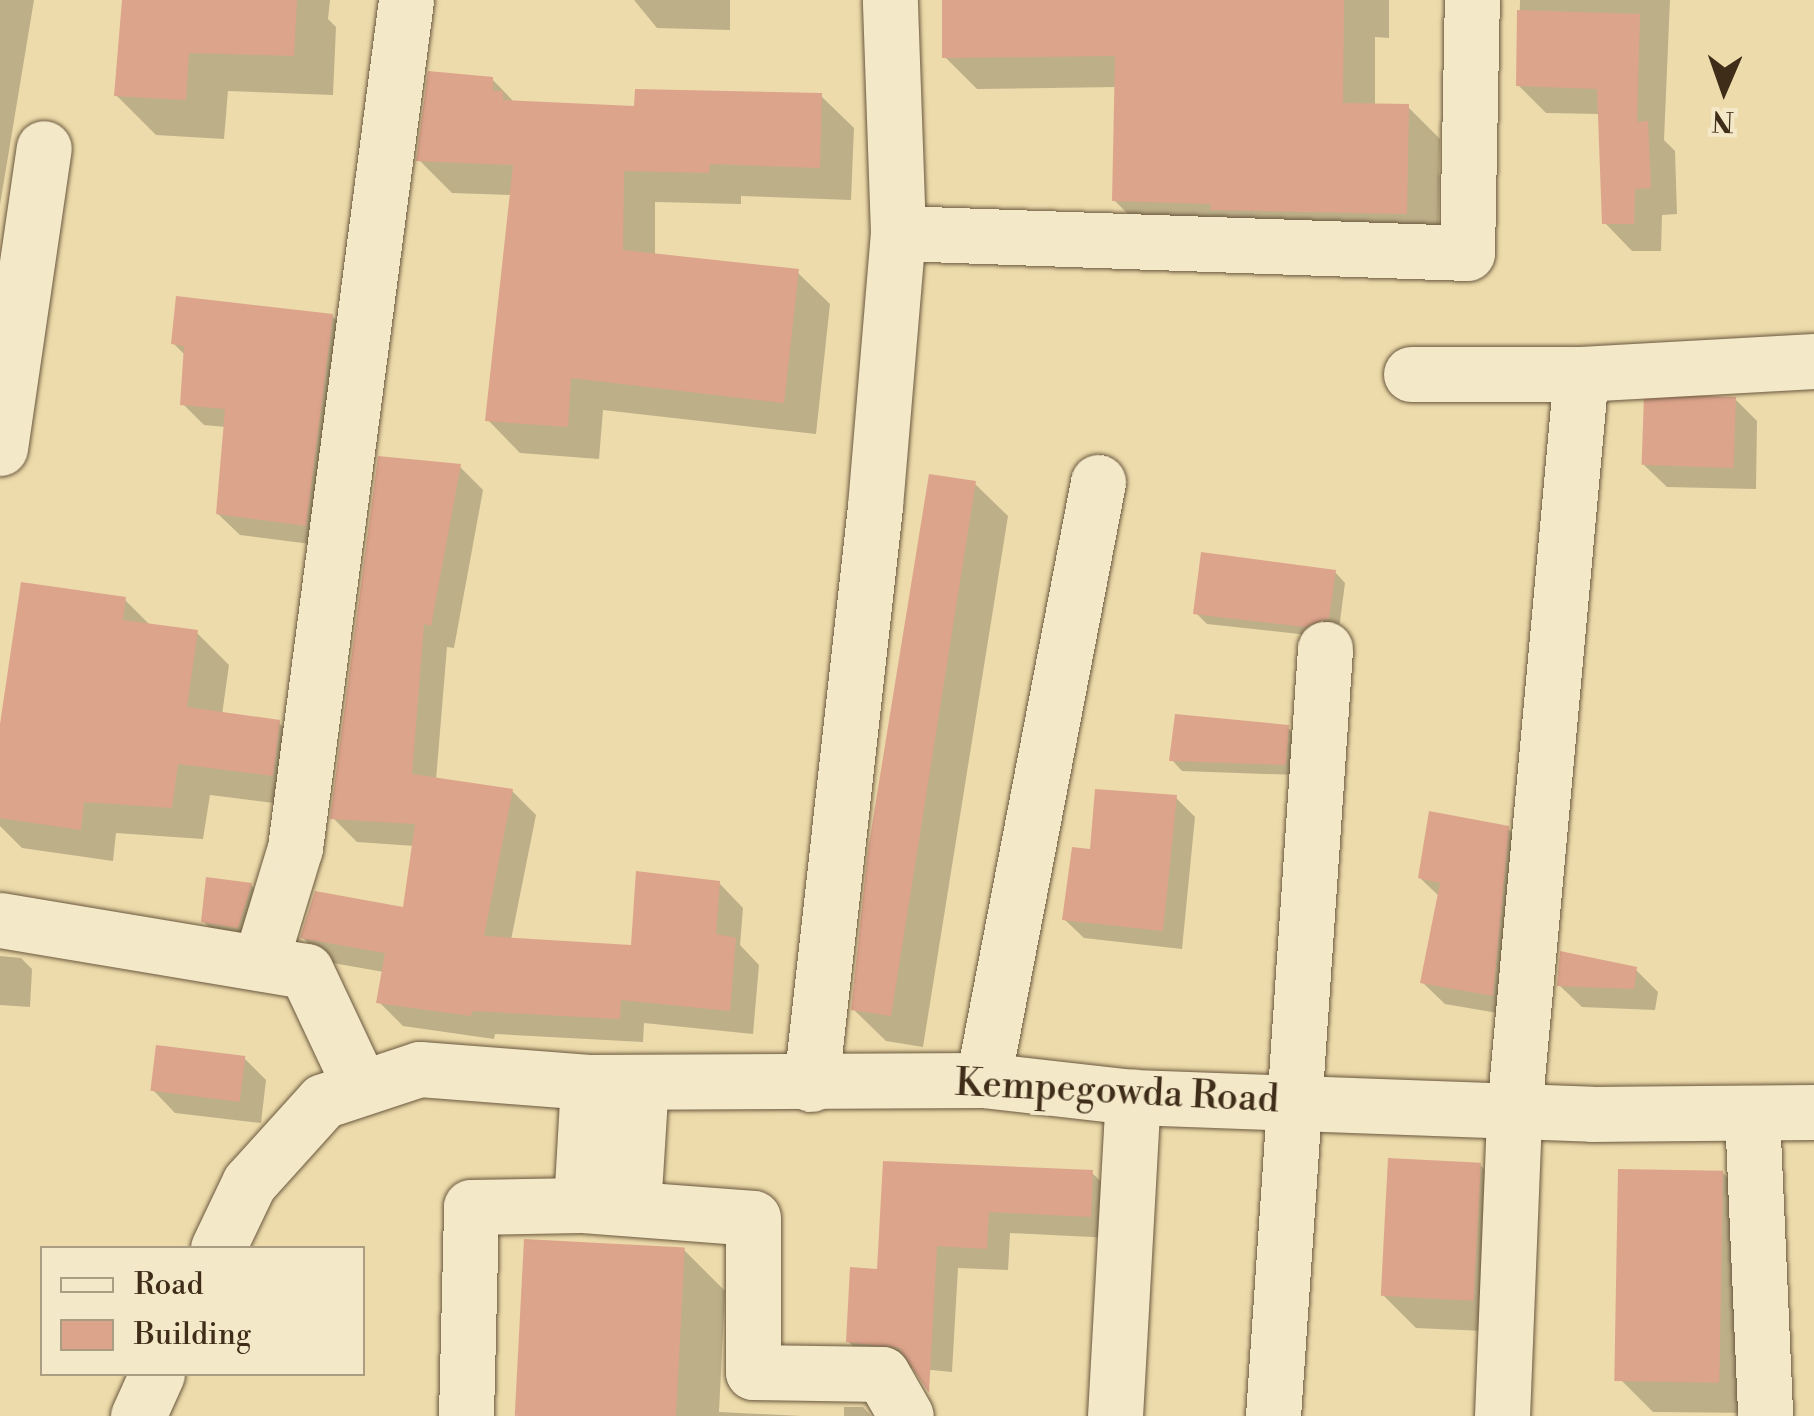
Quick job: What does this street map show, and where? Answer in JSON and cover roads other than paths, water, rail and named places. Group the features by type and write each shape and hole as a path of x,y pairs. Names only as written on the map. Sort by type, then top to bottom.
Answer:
{"street":[{"path":"260,963 295,848 406,0"},
{"path":"811,1084 876,506 898,233 890,0"},
{"path":"898,233 1467,253 1472,0"},
{"path":"0,448 44,148"},
{"path":"1411,374 1582,374 1814,361"},
{"path":"1502,1416 1514,1111 1582,374"},
{"path":"984,1080 1098,482"},
{"path":"1273,1416 1289,1102 1325,649"},
{"path":"0,920 306,971 361,1088 324,1100 250,1183 219,1246"},
{"name":"Kempegowda Road","path":"361,1088 420,1070 614,1082 811,1084 984,1080 1133,1097 1514,1111 1814,1112"},
{"path":"607,1206 614,1082"},
{"path":"1116,1416 1133,1097"},
{"path":"1752,1112 1765,1416"},
{"path":"466,1416 471,1207 607,1206 753,1218 754,1372 882,1374 906,1416"},
{"path":"138,1416 156,1376"}]}
